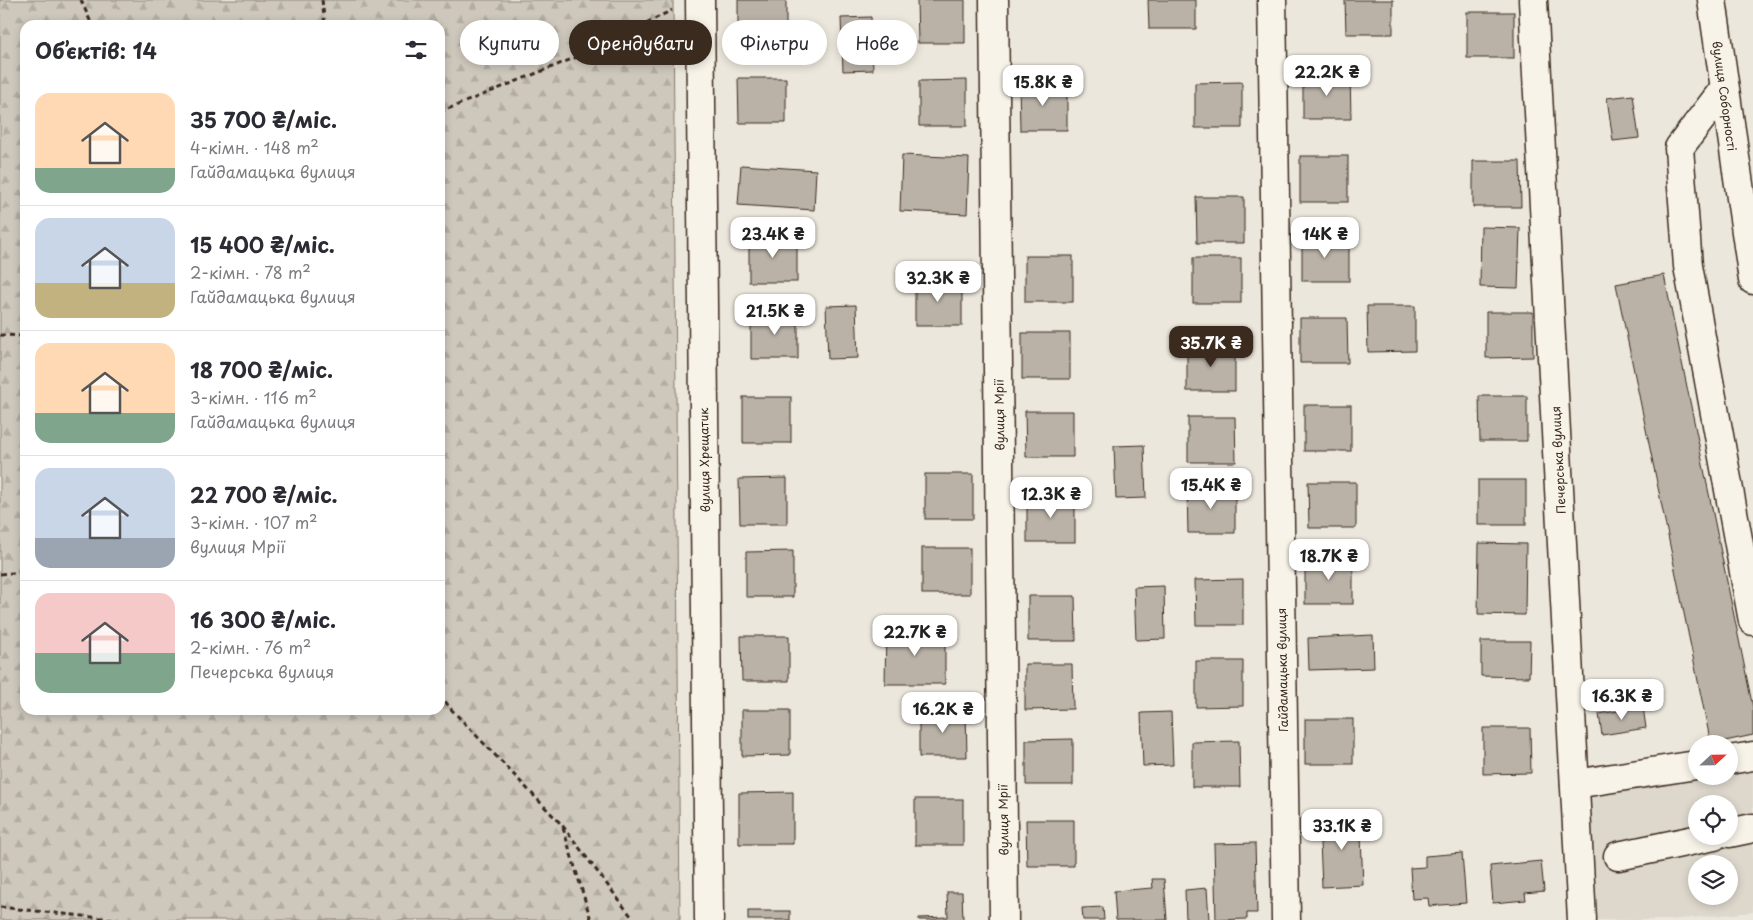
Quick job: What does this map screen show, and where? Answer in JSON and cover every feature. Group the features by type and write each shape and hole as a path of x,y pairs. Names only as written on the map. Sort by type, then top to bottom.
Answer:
{"street":[{"name":"вулиця Мрії","path":"994,0 1004,920"},
{"name":"Гайдамацька вулиця","path":"1272,0 1286,920"},
{"name":"Печерська вулиця","path":"1533,0 1582,920"},
{"name":"вулиця Соборності","path":"1712,0 1753,280"},
{"name":"вулиця Хрещатик","path":"688,4 709,920"},
{"path":"1724,88 1679,148 1688,266 1753,621"},
{"path":"1738,758 1753,756"},
{"path":"1575,784 1688,766"},
{"path":"1738,831 1753,828"},
{"path":"1618,856 1688,841"}],"path":[{"path":"81,0 90,20"},
{"path":"322,0 324,20"},
{"path":"445,110 587,53 688,4"},
{"path":"0,335 20,336"},
{"path":"0,574 20,572"},
{"path":"445,701 562,825 634,920"},
{"path":"562,825 591,920"},
{"path":"0,907 119,920"}],"shaded area":[{"path":"1753,766 1753,912 1669,920 1597,920 1587,795 1688,777 1688,785 1738,785 1738,768"}],"green space":[{"path":"0,0 673,0 673,20 569,20 569,65 673,65 680,920 0,920"}],"building":[{"path":"738,0 786,0 786,20 738,20"},
{"path":"917,0 965,0 965,43 918,43"},
{"path":"1148,0 1196,0 1196,29 1149,29"},
{"path":"1345,0 1393,0 1393,34 1346,34"},
{"path":"1467,12 1514,12 1514,58 1467,58"},
{"path":"871,17 871,20 841,20 841,18"},
{"path":"843,65 873,65 873,70 843,71"},
{"path":"1303,74 1350,74 1351,119 1303,119"},
{"path":"738,78 786,78 786,123 739,123"},
{"path":"967,80 967,126 919,126 919,81"},
{"path":"1242,82 1242,128 1195,128 1195,83"},
{"path":"1019,84 1067,84 1067,130 1020,130"},
{"path":"1633,95 1639,138 1613,141 1607,98"},
{"path":"902,155 969,158 967,214 900,211"},
{"path":"1300,156 1348,156 1348,202 1300,202"},
{"path":"1473,161 1520,161 1521,207 1473,207"},
{"path":"741,165 816,170 814,210 738,205"},
{"path":"1196,197 1244,197 1244,243 1197,243"},
{"path":"1481,227 1520,228 1518,288 1480,287"},
{"path":"749,236 797,236 797,282 749,282"},
{"path":"1302,236 1349,236 1349,281 1302,281"},
{"path":"1025,256 1073,256 1073,302 1025,302"},
{"path":"1193,258 1241,258 1241,303 1193,303"},
{"path":"1664,275 1753,708 1753,735 1738,738 1738,735 1709,735 1616,284"},
{"path":"915,280 962,280 962,326 915,326"},
{"path":"856,305 858,358 828,359 826,306"},
{"path":"1367,306 1415,306 1415,351 1368,352"},
{"path":"1486,312 1533,312 1533,357 1486,358"},
{"path":"798,313 798,359 751,359 751,314"},
{"path":"1300,318 1347,318 1348,363 1300,363"},
{"path":"1022,333 1070,333 1070,379 1022,379"},
{"path":"1187,346 1235,346 1235,391 1187,391"},
{"path":"1479,396 1527,396 1527,441 1480,441"},
{"path":"743,397 791,397 791,443 743,443"},
{"path":"1304,405 1351,405 1351,451 1304,451"},
{"path":"1025,411 1073,411 1073,457 1026,457"},
{"path":"1188,417 1235,417 1236,462 1188,462"},
{"path":"1144,445 1146,498 1116,499 1114,446"},
{"path":"925,474 973,474 973,519 925,519"},
{"path":"787,478 787,524 740,524 739,479"},
{"path":"1478,480 1526,480 1526,525 1478,525"},
{"path":"1308,482 1356,482 1356,528 1309,528"},
{"path":"1187,487 1235,487 1235,533 1188,533"},
{"path":"1027,496 1075,496 1075,542 1027,542"},
{"path":"1479,543 1526,544 1525,615 1478,614"},
{"path":"922,548 970,548 970,594 922,594"},
{"path":"793,551 793,597 746,597 746,552"},
{"path":"1305,558 1353,558 1353,604 1305,604"},
{"path":"1243,579 1243,625 1196,625 1195,580"},
{"path":"1164,586 1165,639 1136,640 1134,587"},
{"path":"1028,596 1075,596 1076,641 1028,641"},
{"path":"886,629 945,630 945,684 885,684"},
{"path":"1373,635 1374,668 1309,670 1308,638"},
{"path":"741,636 789,636 789,681 742,681"},
{"path":"1481,641 1530,641 1529,677 1481,676"},
{"path":"1196,661 1243,661 1243,706 1196,707"},
{"path":"1025,664 1072,664 1073,709 1025,710"},
{"path":"1643,707 1646,728 1602,735 1599,714"},
{"path":"742,710 790,710 790,755 742,756"},
{"path":"919,711 966,711 967,757 919,757"},
{"path":"1171,712 1173,765 1143,766 1141,713"},
{"path":"1305,719 1353,719 1353,764 1305,764"},
{"path":"1483,728 1530,728 1531,773 1483,774"},
{"path":"1073,739 1073,785 1026,785 1026,740"},
{"path":"1239,741 1240,787 1192,787 1192,742"},
{"path":"793,792 793,844 739,844 739,793"},
{"path":"915,799 963,799 963,845 915,845"},
{"path":"1360,812 1363,885 1322,887 1320,842 1329,841 1328,813"},
{"path":"1026,820 1074,820 1074,866 1027,866"},
{"path":"1255,843 1257,913 1247,913 1247,919 1216,920 1214,844"},
{"path":"1462,853 1466,903 1429,906 1428,898 1412,899 1410,868 1425,867 1425,856"},
{"path":"1541,861 1544,891 1525,893 1526,900 1493,903 1490,866"},
{"path":"1152,879 1164,879 1167,920 1116,920 1114,891 1153,888"},
{"path":"1207,888 1209,920 1186,920 1185,890"},
{"path":"947,892 962,892 963,920 919,920 919,918 948,917"},
{"path":"1103,907 1104,920 1083,920 1082,908"},
{"path":"748,911 790,911 790,920 748,920"}]}
